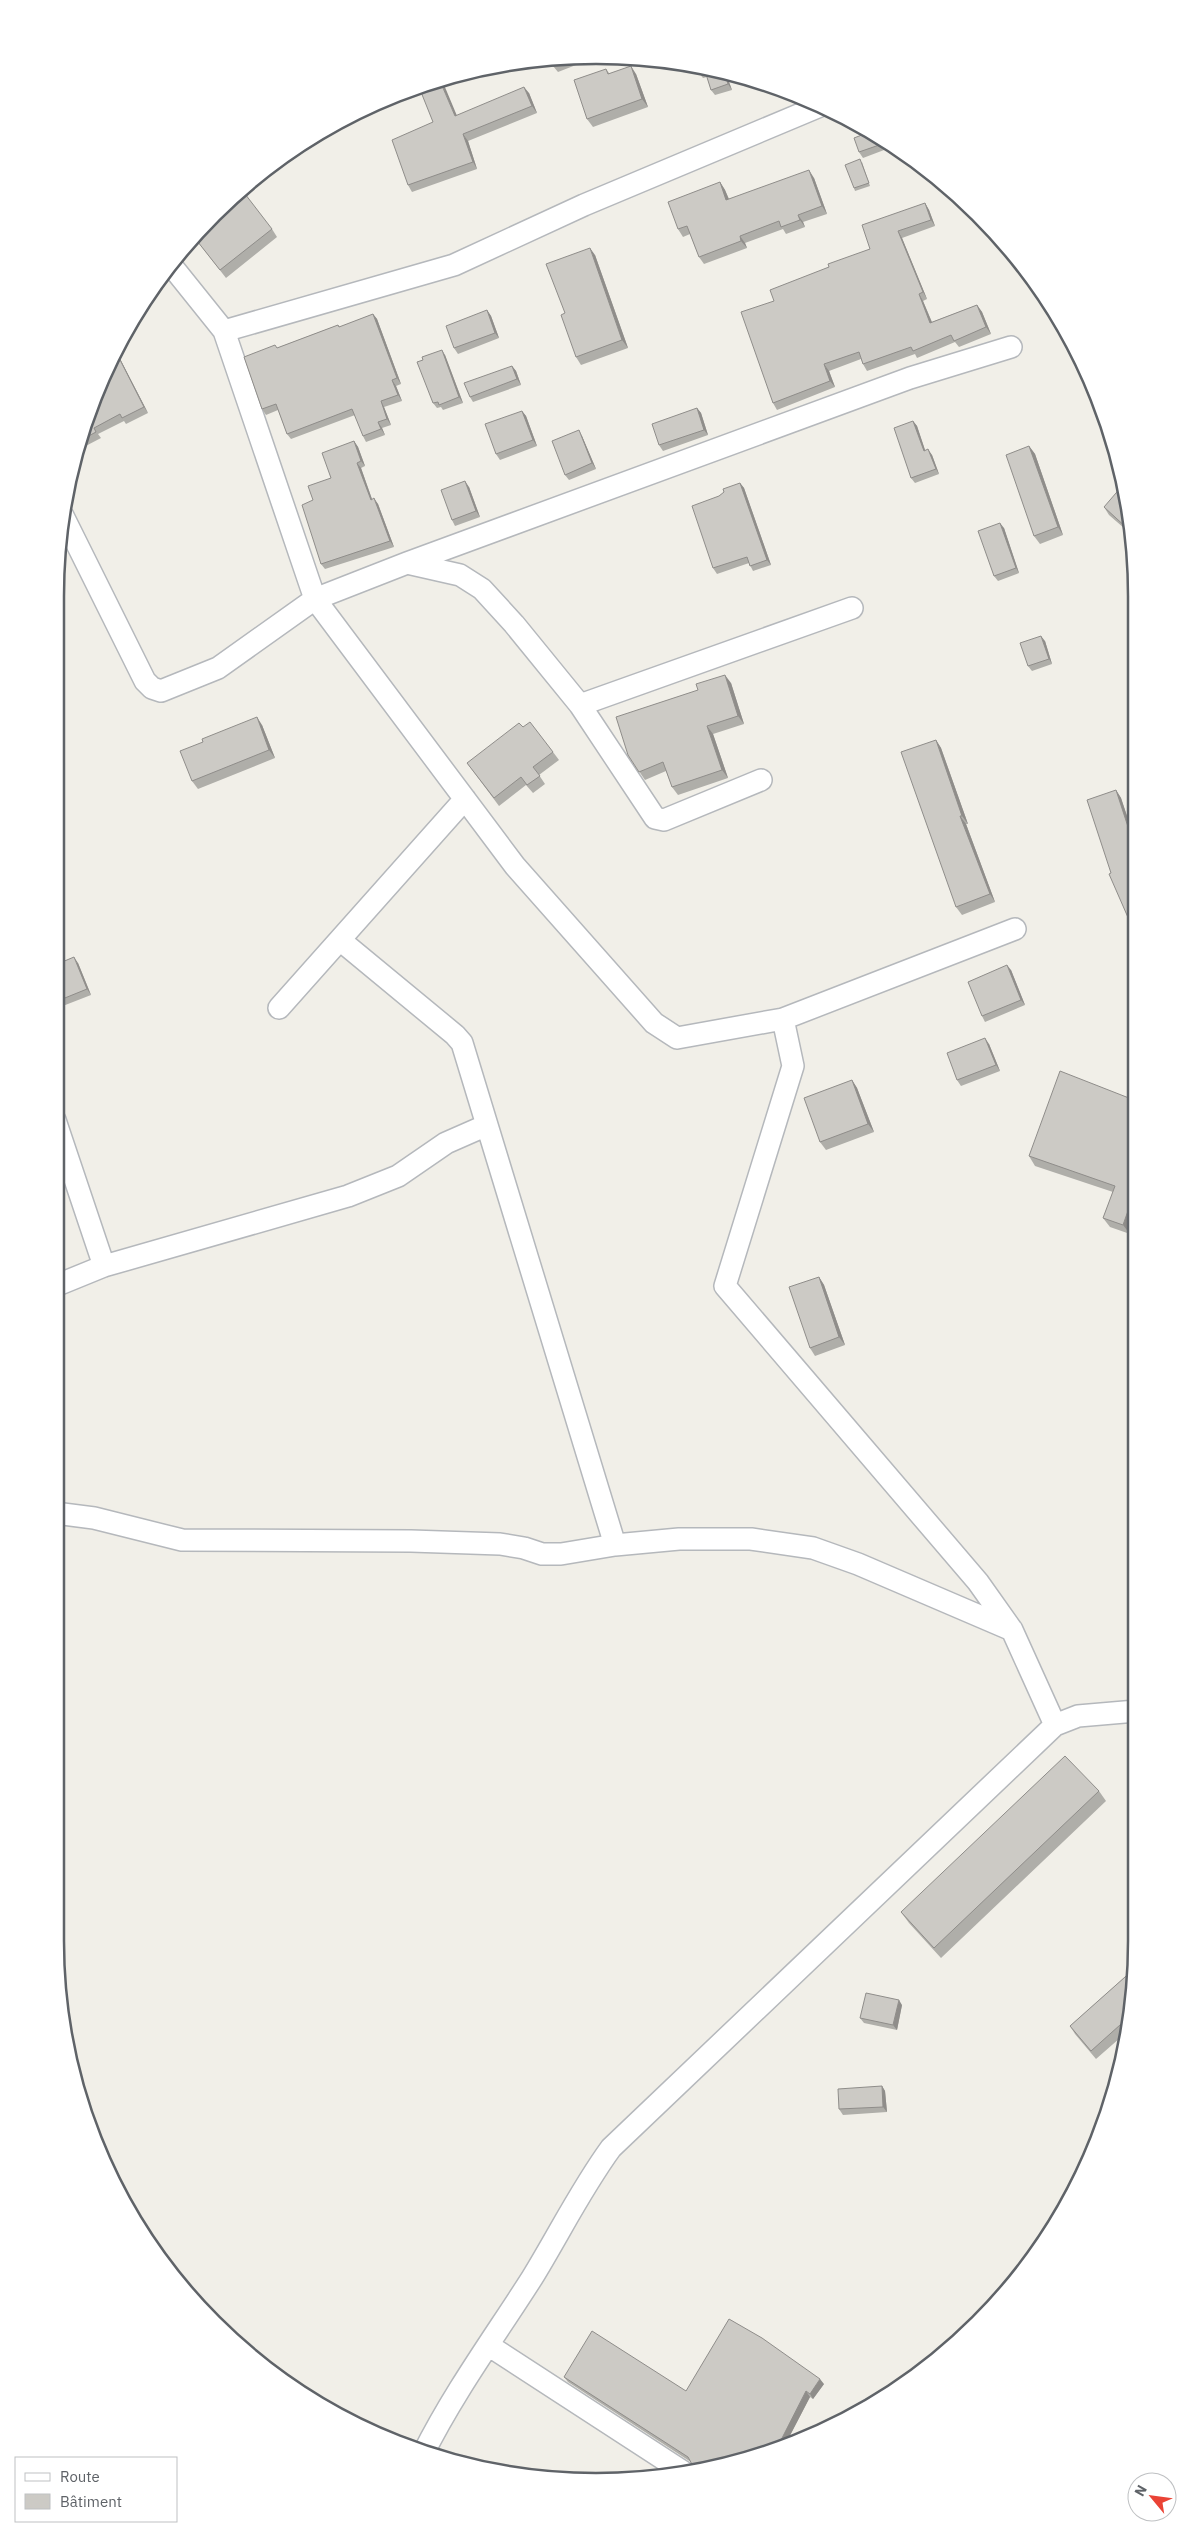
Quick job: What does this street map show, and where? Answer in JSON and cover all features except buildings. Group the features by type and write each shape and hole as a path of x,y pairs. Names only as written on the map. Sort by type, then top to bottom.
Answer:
{"street":[{"path":"224,331 454,265 584,205 812,110"},
{"path":"175,270 224,331 315,599 515,866 654,1023 677,1038 783,1019 1015,929"},
{"path":"68,526 140,673 152,688 161,691 218,668 315,599 407,563 910,378 1011,347"},
{"path":"407,563 460,576 482,589 514,624 580,705 655,818 664,820 761,780"},
{"path":"580,705 852,608"},
{"path":"279,1008 465,799"},
{"path":"340,940 455,1035 462,1043 615,1545"},
{"path":"783,1019 793,1066 725,1286 978,1582 1012,1630 1055,1725"},
{"path":"64,1282 104,1266 348,1196 398,1176 446,1143 487,1125"},
{"path":"64,1147 104,1266"},
{"path":"64,1515 129,1526 182,1540 490,1544 524,1548 542,1554 679,1539 751,1539 813,1548 858,1564 1012,1630"},
{"path":"428,2446 488,2345 533,2276 590,2176 611,2148 1055,1725 1078,1716 1128,1712"},
{"path":"488,2345 676,2467"}]}
